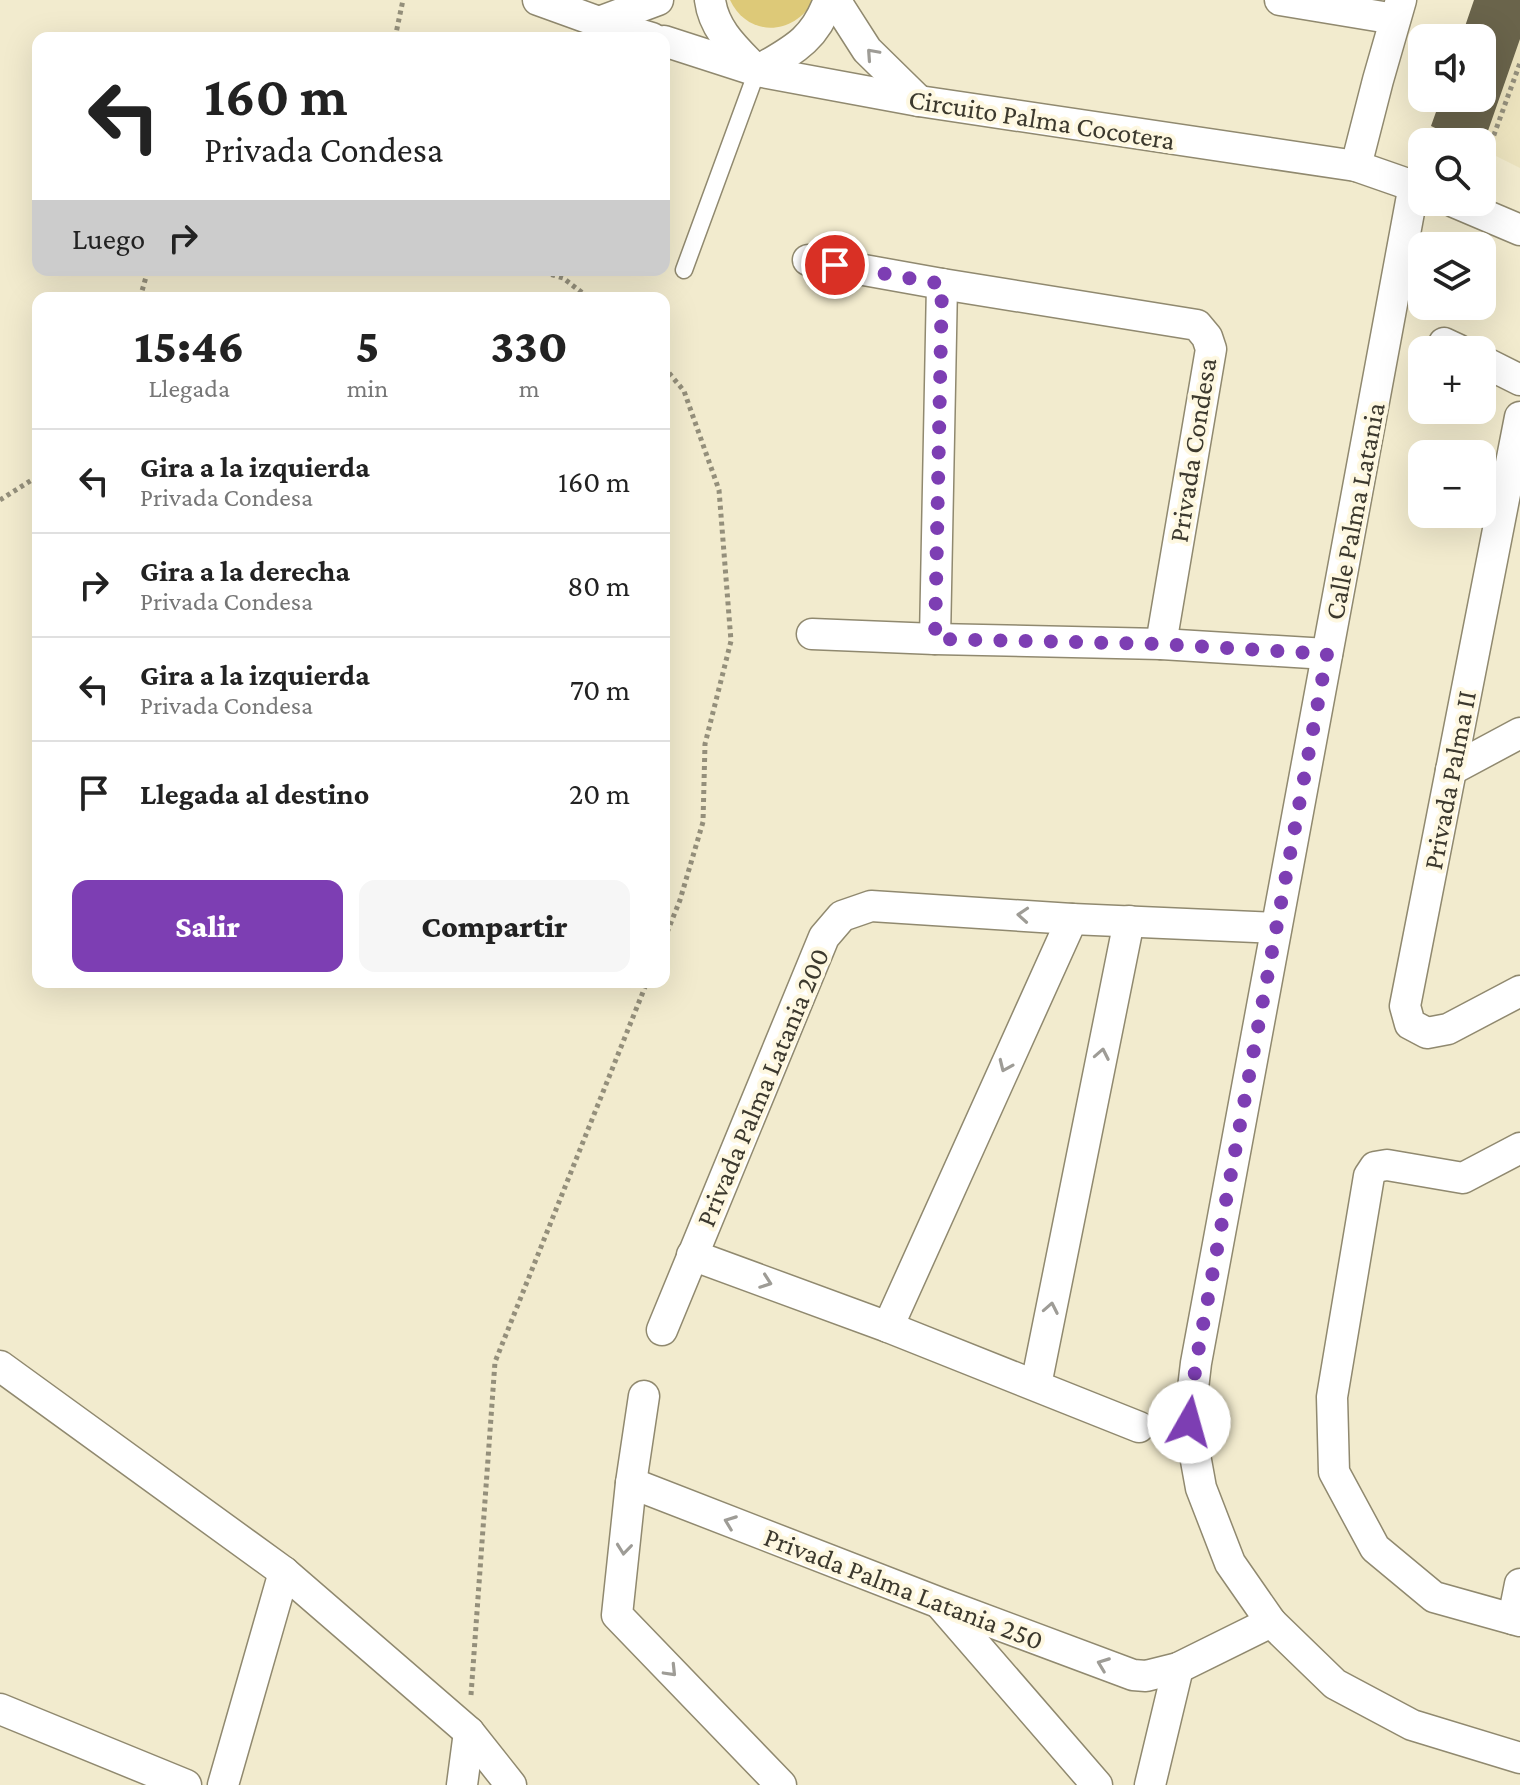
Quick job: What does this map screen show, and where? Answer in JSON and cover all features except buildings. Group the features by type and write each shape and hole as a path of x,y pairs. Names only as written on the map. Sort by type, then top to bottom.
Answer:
{"street":[{"path":"538,0 632,32"},
{"path":"599,22 658,0"},
{"path":"710,0 722,34 757,71 806,39 822,20 832,0 867,50 919,101"},
{"path":"1280,0 1398,10 1356,166"},
{"name":"Circuito Palma Cocotera","path":"670,43 757,71 919,101 1356,166 1408,184"},
{"path":"1496,209 1520,213"},
{"name":"Calle Palma Latania","path":"1412,216 1276,928 1196,1363 1189,1422 1201,1488 1230,1563 1271,1622 1335,1684 1412,1725 1520,1758"},
{"path":"1488,216 1520,230"},
{"name":"Privada Condesa","path":"808,260 1197,325 1207,337 1211,349 1161,644"},
{"path":"935,639 942,284"},
{"path":"1496,368 1520,380"},
{"name":"Privada Palma II","path":"1520,417 1405,1006 1410,1024 1427,1033 1448,1029 1520,991"},
{"path":"812,634 1161,644 1327,654"},
{"path":"1451,770 1520,733"},
{"name":"Privada Palma Latania 200","path":"662,1330 824,937 842,916 871,906 1276,928"},
{"path":"888,1327 1072,919"},
{"path":"1036,1385 1129,921"},
{"path":"1520,1148 1463,1178 1387,1165 1375,1167 1369,1176 1332,1397 1334,1472 1375,1548 1434,1597 1516,1620 1520,1584"},
{"name":"Privada Palma Latania 200","path":"692,1255 888,1327 1139,1427"},
{"path":"0,1366 284,1572 469,1732 511,1785"},
{"path":"644,1396 617,1615 781,1785"},
{"name":"Privada Palma Latania 250","path":"631,1483 1133,1675 1146,1676 1178,1668 1271,1622"},
{"path":"223,1785 284,1572"},
{"path":"940,1603 1097,1785"},
{"path":"1150,1785 1178,1668"},
{"path":"0,1709 186,1785"},
{"path":"462,1785 469,1732"}],"lane":[{"path":"684,270 757,71"}],"path":[{"path":"396,32 403,0"},
{"path":"1496,129 1520,63"},
{"path":"556,276 581,292"},
{"path":"670,374 684,391 719,490 731,641 705,744 703,822 670,925"},
{"path":"0,500 32,480"},
{"path":"469,1732 495,1362 645,988"}],"shaded area":[{"path":"730,0 814,0 795,21 771,28 748,21"},
{"path":"1520,0 1520,168 1496,156 1496,128 1431,126 1436,112 1496,112 1496,24"}],"route":[{"path":"835,265 942,284 935,639 1161,644 1327,654 1196,1363 1189,1422"}]}
